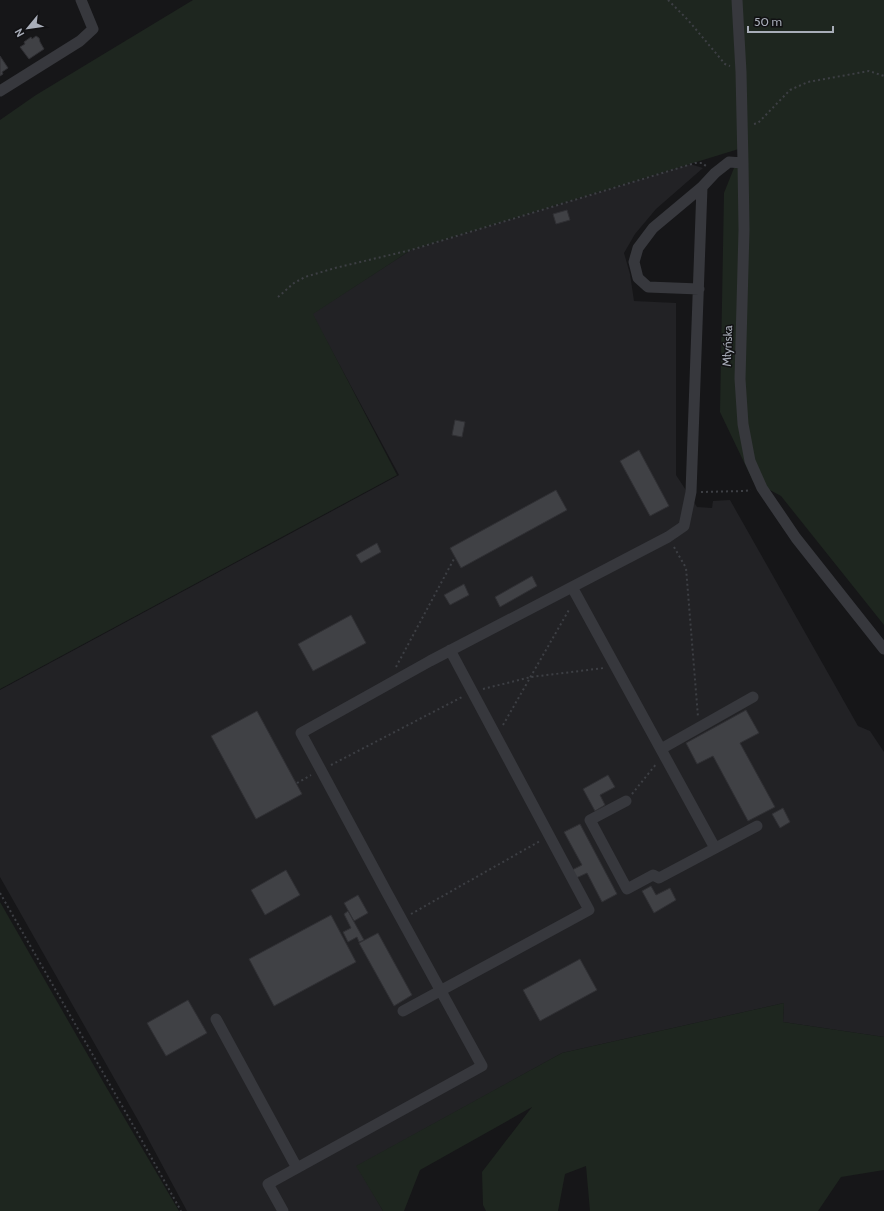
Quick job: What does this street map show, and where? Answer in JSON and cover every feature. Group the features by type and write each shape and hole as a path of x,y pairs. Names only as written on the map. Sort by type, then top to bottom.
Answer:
{"street":[{"path":"0,91 80,41 93,29 81,0"},
{"name":"Młyńska","path":"737,0 743,128 744,230 740,379 742,424 750,461 762,488 796,538 884,649"},
{"path":"699,289 648,286 638,278 634,262 638,248 653,228 702,187 715,173 730,162 743,162"},
{"path":"283,1211 268,1184 482,1066 401,920 301,733 450,650 575,591 668,537 684,526 691,492 702,187"},
{"path":"575,591 715,848"},
{"path":"404,1011 589,910 450,650"},
{"path":"662,752 699,728 753,697"},
{"path":"626,801 590,820 627,889 653,875 659,878 757,826"},
{"path":"216,1019 297,1168"}],"path":[{"path":"668,0 688,20 725,64 741,72"},
{"path":"743,128 758,123 790,90 808,82 869,71 884,76"},
{"path":"278,298 294,283 305,277 335,268 411,250 696,162"},
{"path":"691,492 744,491 762,488"},
{"path":"668,537 686,568 699,728"},
{"path":"386,686 455,557"},
{"path":"496,737 531,677 575,591"},
{"path":"297,783 472,692 531,677 615,666"},
{"path":"626,801 662,752"},
{"path":"401,920 549,836"},
{"path":"0,893 181,1211"}],"shaded area":[{"path":"193,0 884,0 884,625 781,496 753,481 720,412 724,193 742,148 411,250 313,314 397,475 0,689 0,120 36,95"},
{"path":"690,164 703,168 656,209 635,234 624,253 630,274 634,301 676,303 676,475 697,507 712,508 713,501 730,500 858,726 870,731 884,752 884,1037 783,1022 784,1003 562,1053 357,1166 383,1211 187,1211 139,1122 0,877 0,690 399,475 312,314 411,250"},
{"path":"0,902 105,1085 179,1211 0,1211"},
{"path":"784,1003 783,1022 884,1037 884,1170 841,1177 818,1211 590,1211 586,1166 565,1174 558,1211 486,1211 483,1205 482,1172 532,1107 420,1170 404,1211 383,1211 356,1166 562,1053"}],"building":[{"path":"36,36 39,38 44,49 29,59 20,47 31,37 32,39"},
{"path":"0,56 8,68 2,72 3,74 0,76"},
{"path":"567,210 570,220 556,224 553,214"},
{"path":"455,420 465,422 462,437 452,435"},
{"path":"639,450 669,506 650,516 620,461"},
{"path":"556,490 567,510 461,568 450,548"},
{"path":"377,543 381,552 361,563 356,555"},
{"path":"532,576 537,586 500,607 495,597"},
{"path":"464,584 469,595 450,605 444,595"},
{"path":"351,615 366,643 313,671 298,644"},
{"path":"746,710 759,733 740,743 775,807 748,821 713,756 697,764 686,743"},
{"path":"257,711 302,794 256,819 211,736"},
{"path":"608,775 615,787 600,795 605,805 595,811 583,789"},
{"path":"783,808 790,822 780,828 772,814"},
{"path":"580,824 617,894 602,902 587,873 574,879 570,871 582,865 564,832"},
{"path":"286,870 300,895 265,915 251,890"},
{"path":"651,886 656,895 670,888 676,900 654,913 642,891"},
{"path":"358,895 368,913 354,921 344,903"},
{"path":"348,911 364,940 359,942 357,937 348,942 343,932 351,928 344,914"},
{"path":"331,915 356,962 274,1006 249,959"},
{"path":"378,933 412,995 394,1006 359,943"},
{"path":"580,959 597,990 540,1021 523,990"},
{"path":"188,1000 207,1033 166,1056 147,1023"}]}
